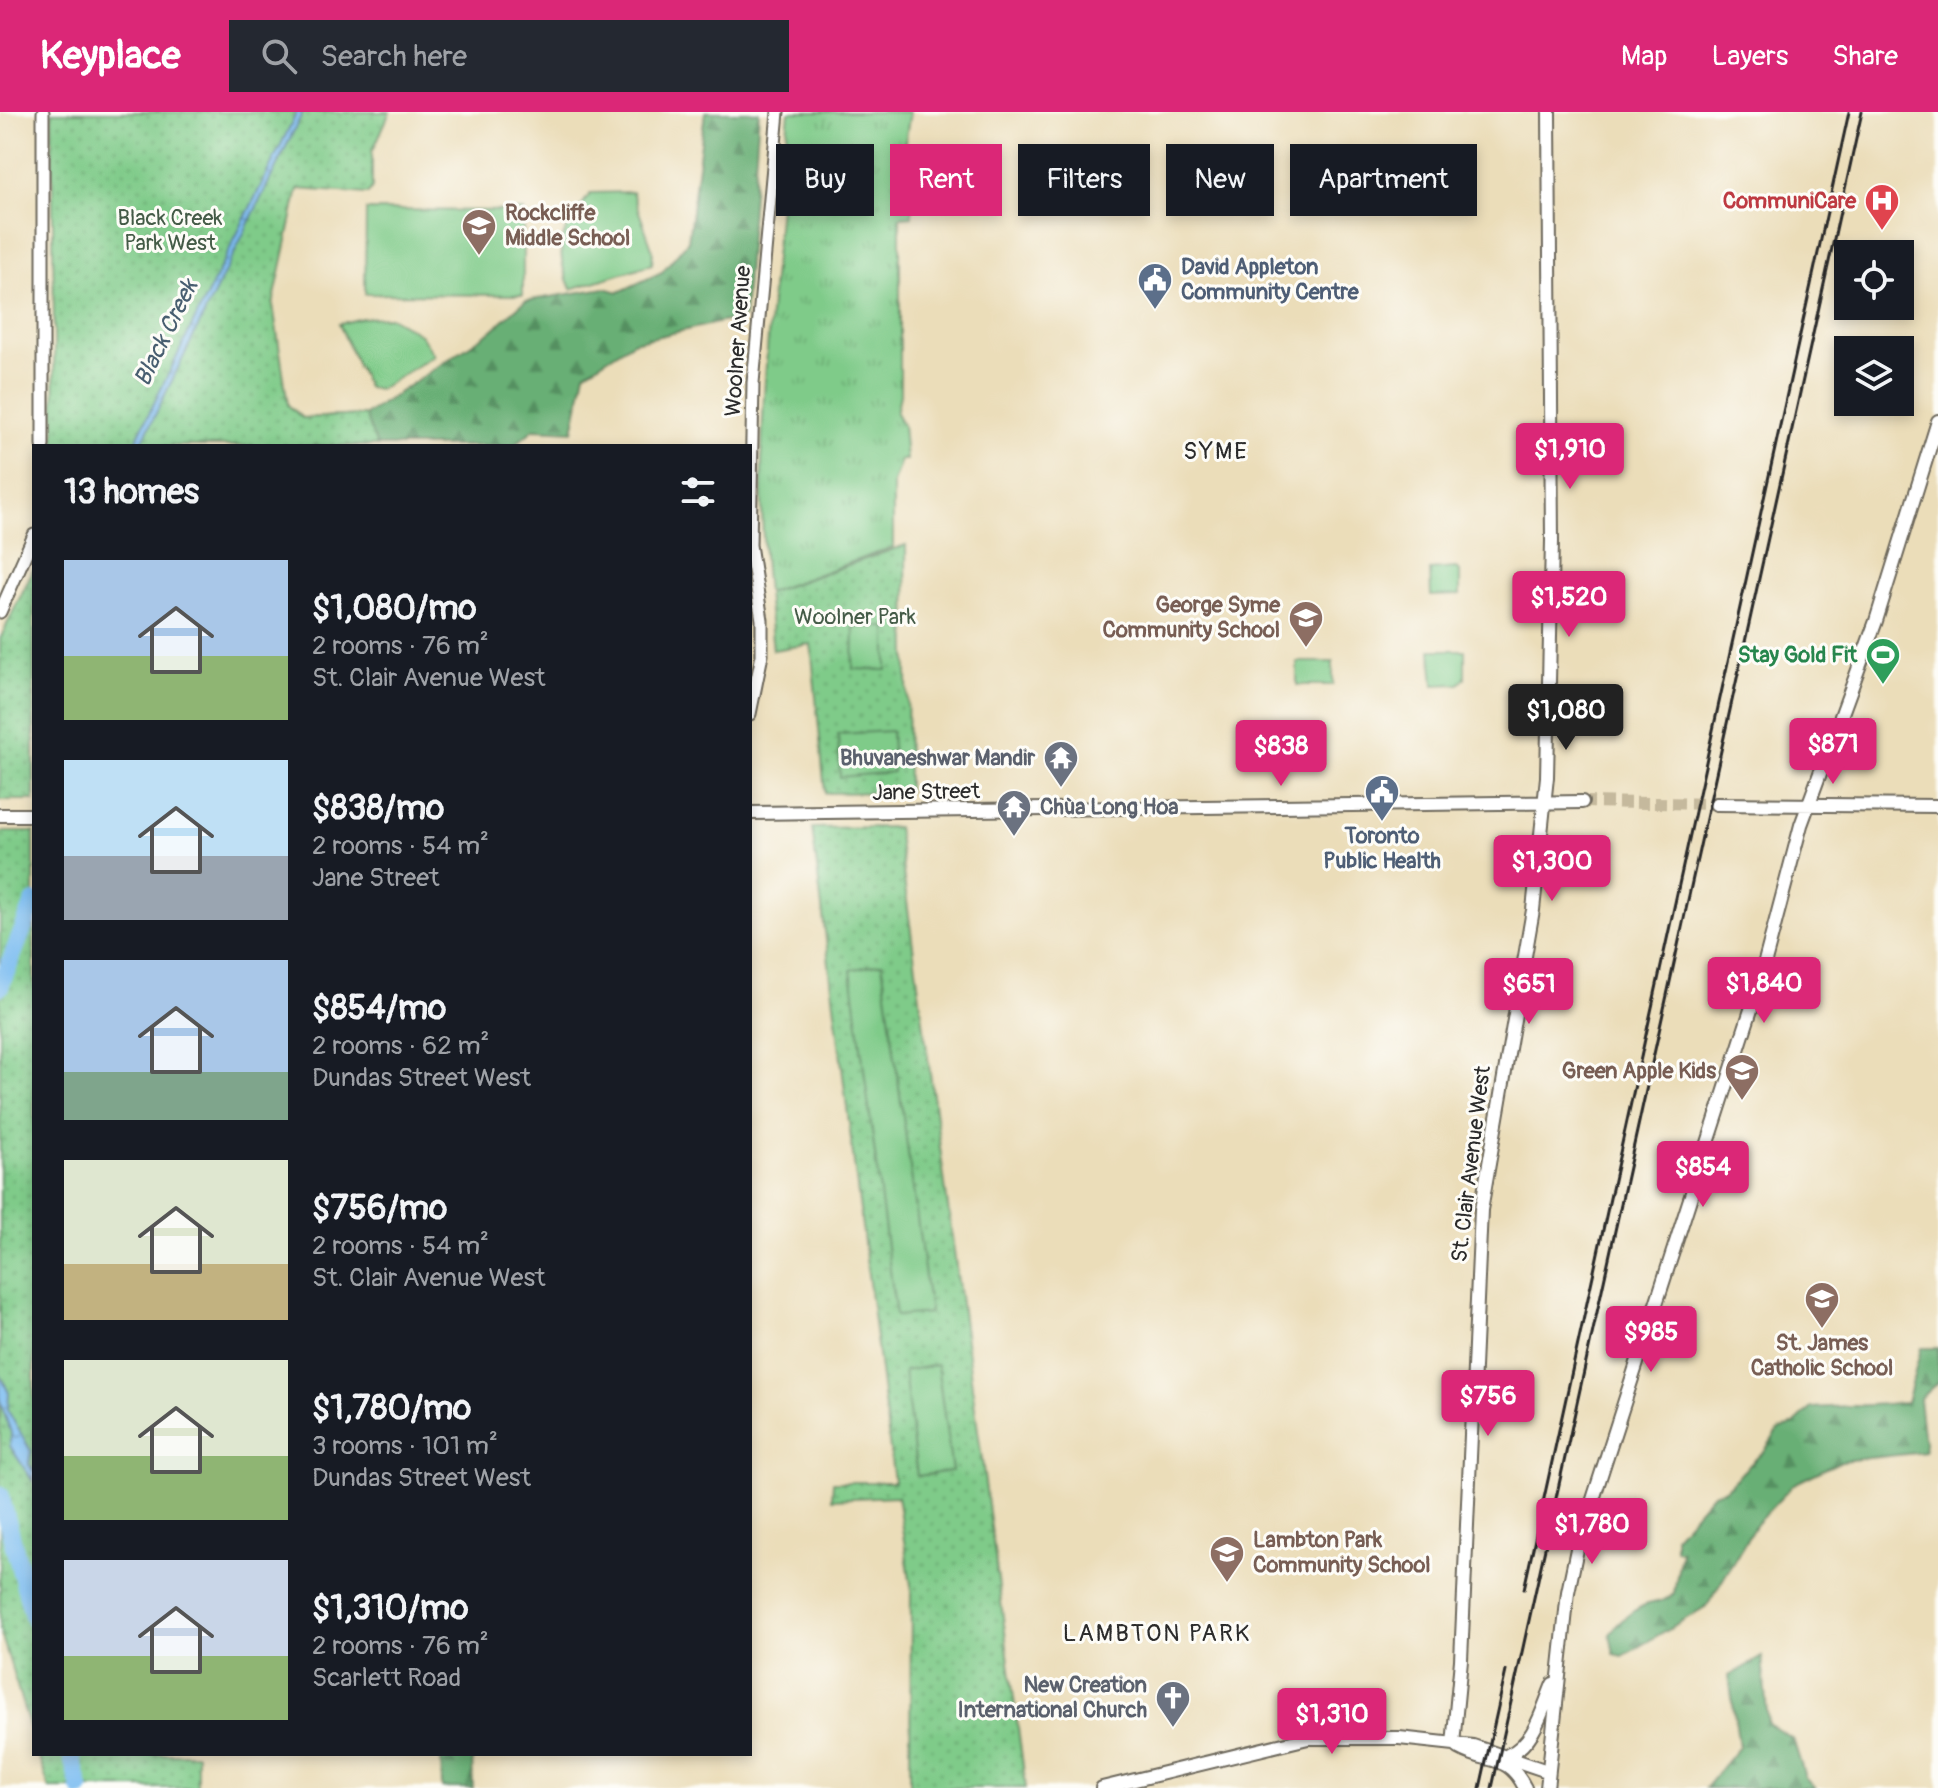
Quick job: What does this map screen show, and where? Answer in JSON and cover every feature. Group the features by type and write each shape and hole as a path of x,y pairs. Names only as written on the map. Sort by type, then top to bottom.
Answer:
{"main road":[{"name":"St. Clair Avenue West","path":"1453,1744 1461,1660 1481,1210 1533,910 1545,801 1551,700 1549,112"},
{"path":"1547,1788 1568,1592 1577,1549 1758,988 1808,804 1876,621 1938,421"},
{"name":"Jane Street","path":"752,813 1582,802"},
{"path":"1716,804 1938,806"},
{"path":"0,815 30,815"},
{"path":"1508,1755 1520,1749 1533,1733 1559,1670"},
{"path":"1102,1788 1308,1738 1399,1738 1453,1744 1508,1755 1547,1771"},
{"path":"1453,1744 1471,1755 1505,1763 1516,1770 1525,1788"}],"street":[{"path":"43,112 43,444"},
{"name":"Woolner Avenue","path":"752,444 753,383 778,112"},
{"path":"0,612 32,540"},
{"name":"Woolner Avenue","path":"752,558 762,620 762,655 752,704"}],"green space":[{"name":"Black Creek Park West","path":"52,112 390,112 372,152 372,188 368,194 298,189 273,305 288,405 302,418 365,415 376,444 55,444"},
{"path":"705,112 759,112 744,317 633,342 585,373 573,431 534,429 515,444 296,444 302,418 365,415 491,331 525,301 605,288 619,292 662,272 688,241"},
{"path":"789,112 910,112 905,144 890,144 890,216 912,216 900,217 900,395 896,413 903,425 906,460 901,460 893,483 893,547 767,593 763,533 763,413 779,216 874,216 874,144 786,144"},
{"path":"632,192 653,251 652,264 571,289 561,249 573,217 591,193"},
{"path":"366,210 523,211 523,295 365,294"},
{"path":"390,317 420,334 434,355 380,389 367,387 339,324 362,318"},
{"name":"Woolner Park","path":"906,545 908,792 825,793 811,644 773,650 767,593"},
{"path":"1456,568 1460,571 1460,595 1431,596 1430,570"},
{"path":"32,572 32,800 0,800 0,639"},
{"path":"854,627 887,627 887,670 853,669"},
{"path":"1431,650 1465,650 1465,678 1459,684 1434,685"},
{"path":"1297,662 1333,662 1333,685 1297,685"},
{"path":"891,731 893,772 840,777 838,734"},
{"path":"897,827 1026,1788 910,1788 911,1585 897,1496 832,1499 833,1482 894,1482 812,828"},
{"path":"0,832 32,832 32,1735 0,1630"},
{"path":"882,963 930,1313 896,1316 851,970"},
{"path":"1921,1348 1938,1348 1938,1382 1919,1399 1925,1452 1841,1461 1794,1484 1756,1524 1707,1606 1623,1656 1614,1654 1610,1634 1617,1626 1640,1607 1664,1600 1674,1593 1681,1551 1675,1550 1675,1536 1713,1493 1724,1490 1765,1450 1779,1430 1794,1424 1811,1408 1907,1403"},
{"path":"937,1365 952,1471 917,1476 904,1371"},
{"path":"1762,1657 1768,1724 1793,1739 1805,1777 1815,1788 1705,1788 1739,1747 1729,1676"},
{"path":"39,1756 197,1756 197,1788 49,1788"},
{"path":"441,1756 472,1756 473,1788 442,1788"}],"water":[{"path":"297,112 303,112 141,444 134,444"},
{"path":"0,1374 9,1393 8,1411 31,1451 29,1464 32,1480 10,1446 11,1433 0,1401"}],"waterway":[{"name":"Black Creek","path":"0,987 32,907"},
{"name":"Black Creek","path":"0,1495 32,1612"},
{"name":"Black Creek","path":"72,1756 80,1788"}],"tunnel":[{"path":"1582,802 1716,804"}],"railway":[{"path":"1524,1589 1849,112"},
{"path":"1492,1788 1862,112"},
{"path":"1480,1788 1506,1671"}],"place":[{"name":"CommuniCare","path":"1882,232"},
{"name":"Rockcliffe Middle School","path":"479,257"},
{"name":"David Appleton Community Centre","path":"1155,311"},
{"name":"George Syme Community School","path":"1306,649"},
{"name":"Stay Gold Fit","path":"1883,686"},
{"name":"Bhuvaneshwar Mandir","path":"1061,789"},
{"name":"Toronto Public Health","path":"1382,823"},
{"name":"Chùa Long Hoa","path":"1014,838"},
{"name":"Green Apple Kids","path":"1742,1102"},
{"name":"St. James Catholic School","path":"1822,1330"},
{"name":"Lambton Park Community School","path":"1227,1584"},
{"name":"New Creation International Church","path":"1173,1729"}],"district":[{"name":"SYME","path":"1216,451"},
{"name":"LAMBTON PARK","path":"1157,1633"}]}
